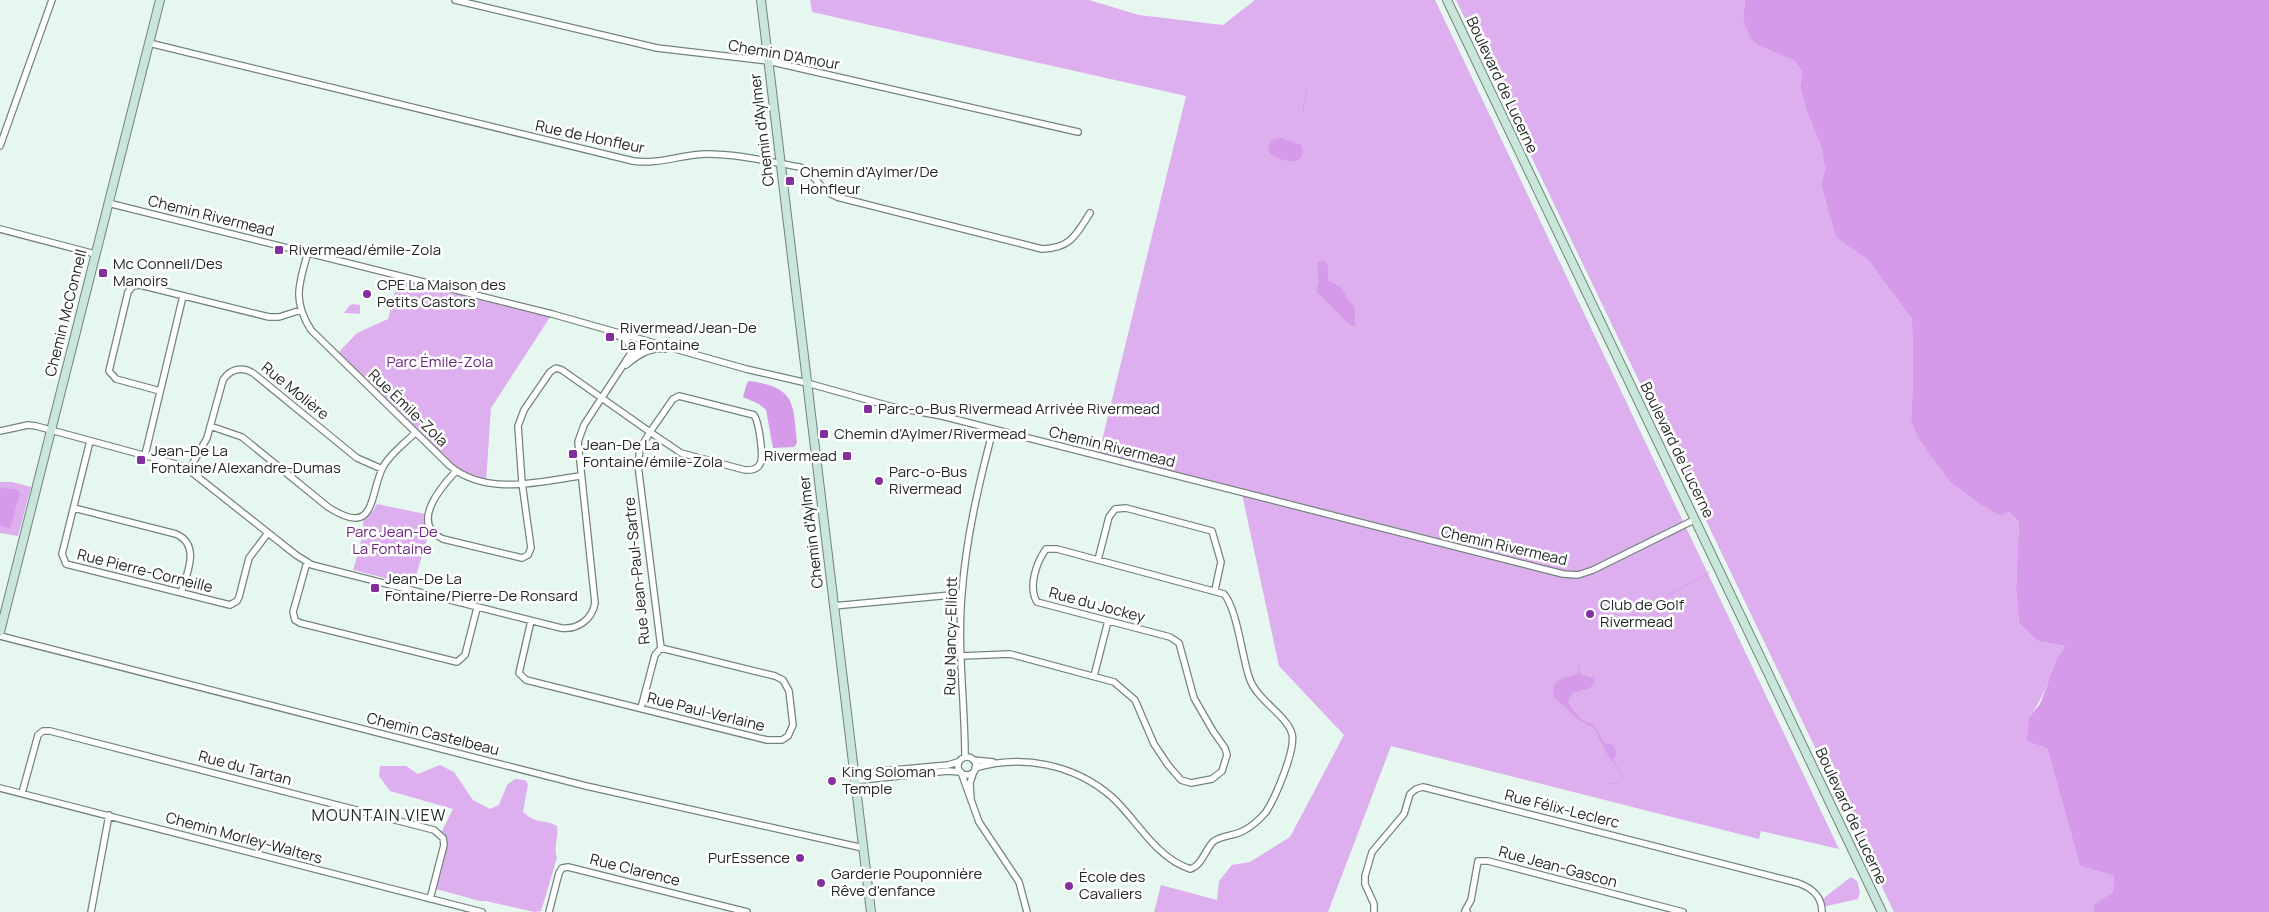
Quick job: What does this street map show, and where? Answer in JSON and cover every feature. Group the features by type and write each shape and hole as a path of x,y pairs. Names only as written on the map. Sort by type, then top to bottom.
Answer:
{"main road":[{"name":"Chemin McConnell","path":"0,632 160,0"},
{"name":"Chemin d'Aylmer","path":"761,0 871,912"},
{"name":"Boulevard de Lucerne","path":"1447,0 1882,912"}],"street":[{"path":"0,146 52,0"},
{"name":"Chemin D'Amour","path":"455,0 657,48 768,61 1078,132"},
{"name":"Rue de Honfleur","path":"149,43 633,161 651,162 710,154 804,168 825,191 837,197 1042,249 1068,244 1090,213"},
{"name":"Chemin Rivermead","path":"108,203 308,252 893,407 942,416 1564,574 1578,575 1593,570 1694,520"},
{"path":"0,228 95,254"},
{"name":"Rue Émile-Zola","path":"308,252 298,288 301,310 316,335 456,471 477,480 496,484 580,476"},
{"path":"160,391 116,379 110,375 109,367 128,292 132,286 140,285 274,318 301,310"},
{"path":"145,455 183,296"},
{"path":"0,431 28,426 176,464 189,470 307,562 325,569 477,608 561,628 572,628 587,620 594,608 595,599 577,449 579,436 631,353 630,344 627,340 604,329"},
{"path":"623,368 647,341"},
{"path":"623,368 639,354 653,349 661,348 685,352"},
{"path":"456,471 434,496 428,520 430,529 443,539 519,558 528,555 531,548 522,483 518,437 519,421 524,410 550,372 556,368 562,370 650,432 687,455 746,470 754,469 761,462 758,422 751,414 679,396 674,399 650,432"},
{"name":"Rue Molière","path":"189,470 207,438 223,380 234,370 246,369 357,458 382,469"},
{"path":"210,426 242,437 328,507 344,514 361,516 371,508 382,469 415,433"},
{"name":"Rue Nancy-Elliott","path":"965,756 961,656 962,594 971,524 994,430"},
{"name":"Rue Jean-Paul-Sartre","path":"641,708 655,655 661,648 638,465 640,449 650,432"},
{"name":"Rue Pierre-Corneille","path":"90,441 62,554 66,564 226,605 234,604 239,597 249,558 268,533"},
{"path":"74,508 176,534 184,539 188,544 191,554 182,593"},
{"path":"854,778 860,773 948,765 958,762 965,756 974,760 998,762 1037,762 1079,776 1112,797 1160,851 1190,869 1199,863 1214,842 1220,838 1242,832 1264,814 1284,772 1293,743 1292,733 1287,724 1261,697 1250,680 1230,603 1224,594 1215,590 1221,562 1215,536 1208,528 1126,508 1115,509 1109,517 1098,560"},
{"name":"Rue du Jockey","path":"961,656 1010,654 1114,682 1135,700 1154,744 1181,780 1191,784 1209,781 1222,770 1227,755 1225,748 1194,698 1179,643 1170,638 1037,602 1032,590 1041,556 1046,549 1057,549 1215,590"},
{"path":"307,562 293,612 295,620 300,623 457,662 465,655 477,608"},
{"path":"833,606 962,594"},
{"name":"Rue Paul-Verlaine","path":"531,621 519,673 523,678 773,742 788,736 792,729 789,691 786,683 779,678 661,648"},
{"path":"1094,676 1108,622"},
{"name":"Chemin Castelbeau","path":"0,636 586,786 862,848"},
{"name":"Rue du Tartan","path":"22,793 38,735 43,731 50,730 434,830 443,838 444,845 430,899"},
{"path":"972,805 970,783 974,770 974,760"},
{"path":"958,762 958,767 972,805 984,831 1014,872 1023,891 1027,912"},
{"path":"854,778 861,780 948,772 969,774 974,770 998,762"},
{"name":"Rue Félix-Leclerc","path":"1374,912 1374,904 1365,876 1372,852 1404,814 1410,794 1416,788 1423,787 1798,883 1816,894 1822,904 1822,912"},
{"name":"Chemin Morley-Walters","path":"0,788 482,912"},
{"path":"91,912 109,815"},
{"name":"Rue Jean-Gascon","path":"1467,912 1465,911 1471,900 1478,861 1683,912"},
{"name":"Rue Clarence","path":"549,912 559,873 562,868 568,867 747,912"}],"green space":[{"name":"Club de Golf Rivermead","path":"810,0 1089,0 1139,15 1223,25 1255,0 1435,0 1839,849 1761,831 1759,839 1391,746 1328,912 1154,912 1161,885 1217,900 1219,881 1232,865 1250,862 1290,837 1344,735 1279,666 1242,494 1098,457 1186,96 812,12"},
{"path":"1456,0 1745,0 1743,18 1759,46 1795,61 1802,72 1800,87 1806,109 1821,147 1825,169 1821,185 1836,236 1868,260 1912,319 1913,384 1911,419 1950,482 1981,505 2000,516 2009,512 2019,522 2016,588 2019,623 2037,641 2065,646 2040,700 2029,717 2047,748 2080,866 2114,876 2113,892 2094,904 2094,912 1894,912"},
{"name":"Parc Émile-Zola","path":"399,275 552,314 491,408 486,482 456,471 336,355 357,333 388,319"},
{"path":"350,305 360,305 360,314 344,313"},
{"path":"0,482 12,482 31,487 18,536 0,533"},
{"name":"Parc Jean-De La Fontaine","path":"377,504 425,514 426,528 429,533 413,585 353,570 360,547 364,517 373,511"},
{"path":"440,765 454,772 473,800 490,809 499,805 507,785 515,779 525,780 528,784 523,812 533,819 557,826 557,858 541,911 534,912 480,901 436,889 446,852 445,837 442,831 453,809 390,791 379,776 380,766 406,766 418,774"},
{"path":"1851,877 1857,881 1860,892 1858,899 1822,907 1821,903 1825,897"}],"shaded area":[{"path":"1745,0 2269,0 2269,912 2094,912 2094,904 2113,892 2114,876 2080,866 2047,748 2027,741 2029,717 2040,704 2056,661 2065,646 2037,641 2019,623 2016,588 2019,522 2009,512 2000,516 1981,505 1950,482 1918,437 1911,419 1913,384 1912,319 1868,260 1836,237 1821,185 1825,169 1821,147 1806,109 1800,87 1802,72 1795,61 1759,46 1750,37 1743,18"},
{"path":"1281,138 1301,145 1303,152 1298,160 1284,160 1270,153 1268,148 1271,140"},
{"path":"1324,261 1328,266 1328,280 1342,288 1349,302 1355,306 1355,326 1349,324 1317,292 1316,289 1319,283 1317,263"},
{"path":"749,381 776,388 789,399 796,429 797,443 794,447 773,448 766,410 759,404 743,397"},
{"path":"0,488 15,489 20,493 10,528 0,526"},
{"path":"1580,672 1582,675 1593,678 1595,682 1590,688 1572,693 1568,703 1580,719 1594,725 1604,743 1613,745 1617,755 1611,761 1594,728 1580,721 1554,697 1555,685 1558,681"}],"waterway":[{"path":"1303,110 1307,88"},
{"path":"1616,629 1622,620 1634,616 1709,572"},
{"path":"1578,664 1580,672"},
{"path":"1610,784 1616,783 1622,777 1613,760"}],"place":[{"name":"Chemin d'Aylmer/De Honfleur","path":"790,181"},
{"name":"Rivermead/émile-Zola","path":"279,250"},
{"name":"Mc Connell/Des Manoirs","path":"103,273"},
{"name":"CPE La Maison des Petits Castors","path":"367,294"},
{"name":"Rivermead/Jean-De La Fontaine","path":"610,337"},
{"name":"Parc-o-Bus Rivermead Arrivée Rivermead","path":"868,409"},
{"name":"Chemin d'Aylmer/Rivermead","path":"824,434"},
{"name":"Jean-De La Fontaine/émile-Zola","path":"573,454"},
{"name":"Rivermead","path":"847,456"},
{"name":"Jean-De La Fontaine/Alexandre-Dumas","path":"141,460"},
{"name":"Parc-o-Bus Rivermead","path":"879,481"},
{"name":"Jean-De La Fontaine/Pierre-De Ronsard","path":"375,588"},
{"name":"Club de Golf Rivermead","path":"1590,614"},
{"name":"King Soloman Temple","path":"832,781"},
{"name":"PurEssence","path":"800,858"},
{"name":"Garderie Pouponnière Rêve d'enfance","path":"821,883"},
{"name":"École des Cavaliers","path":"1069,886"}],"district":[{"name":"MOUNTAIN VIEW","path":"379,815"}]}
